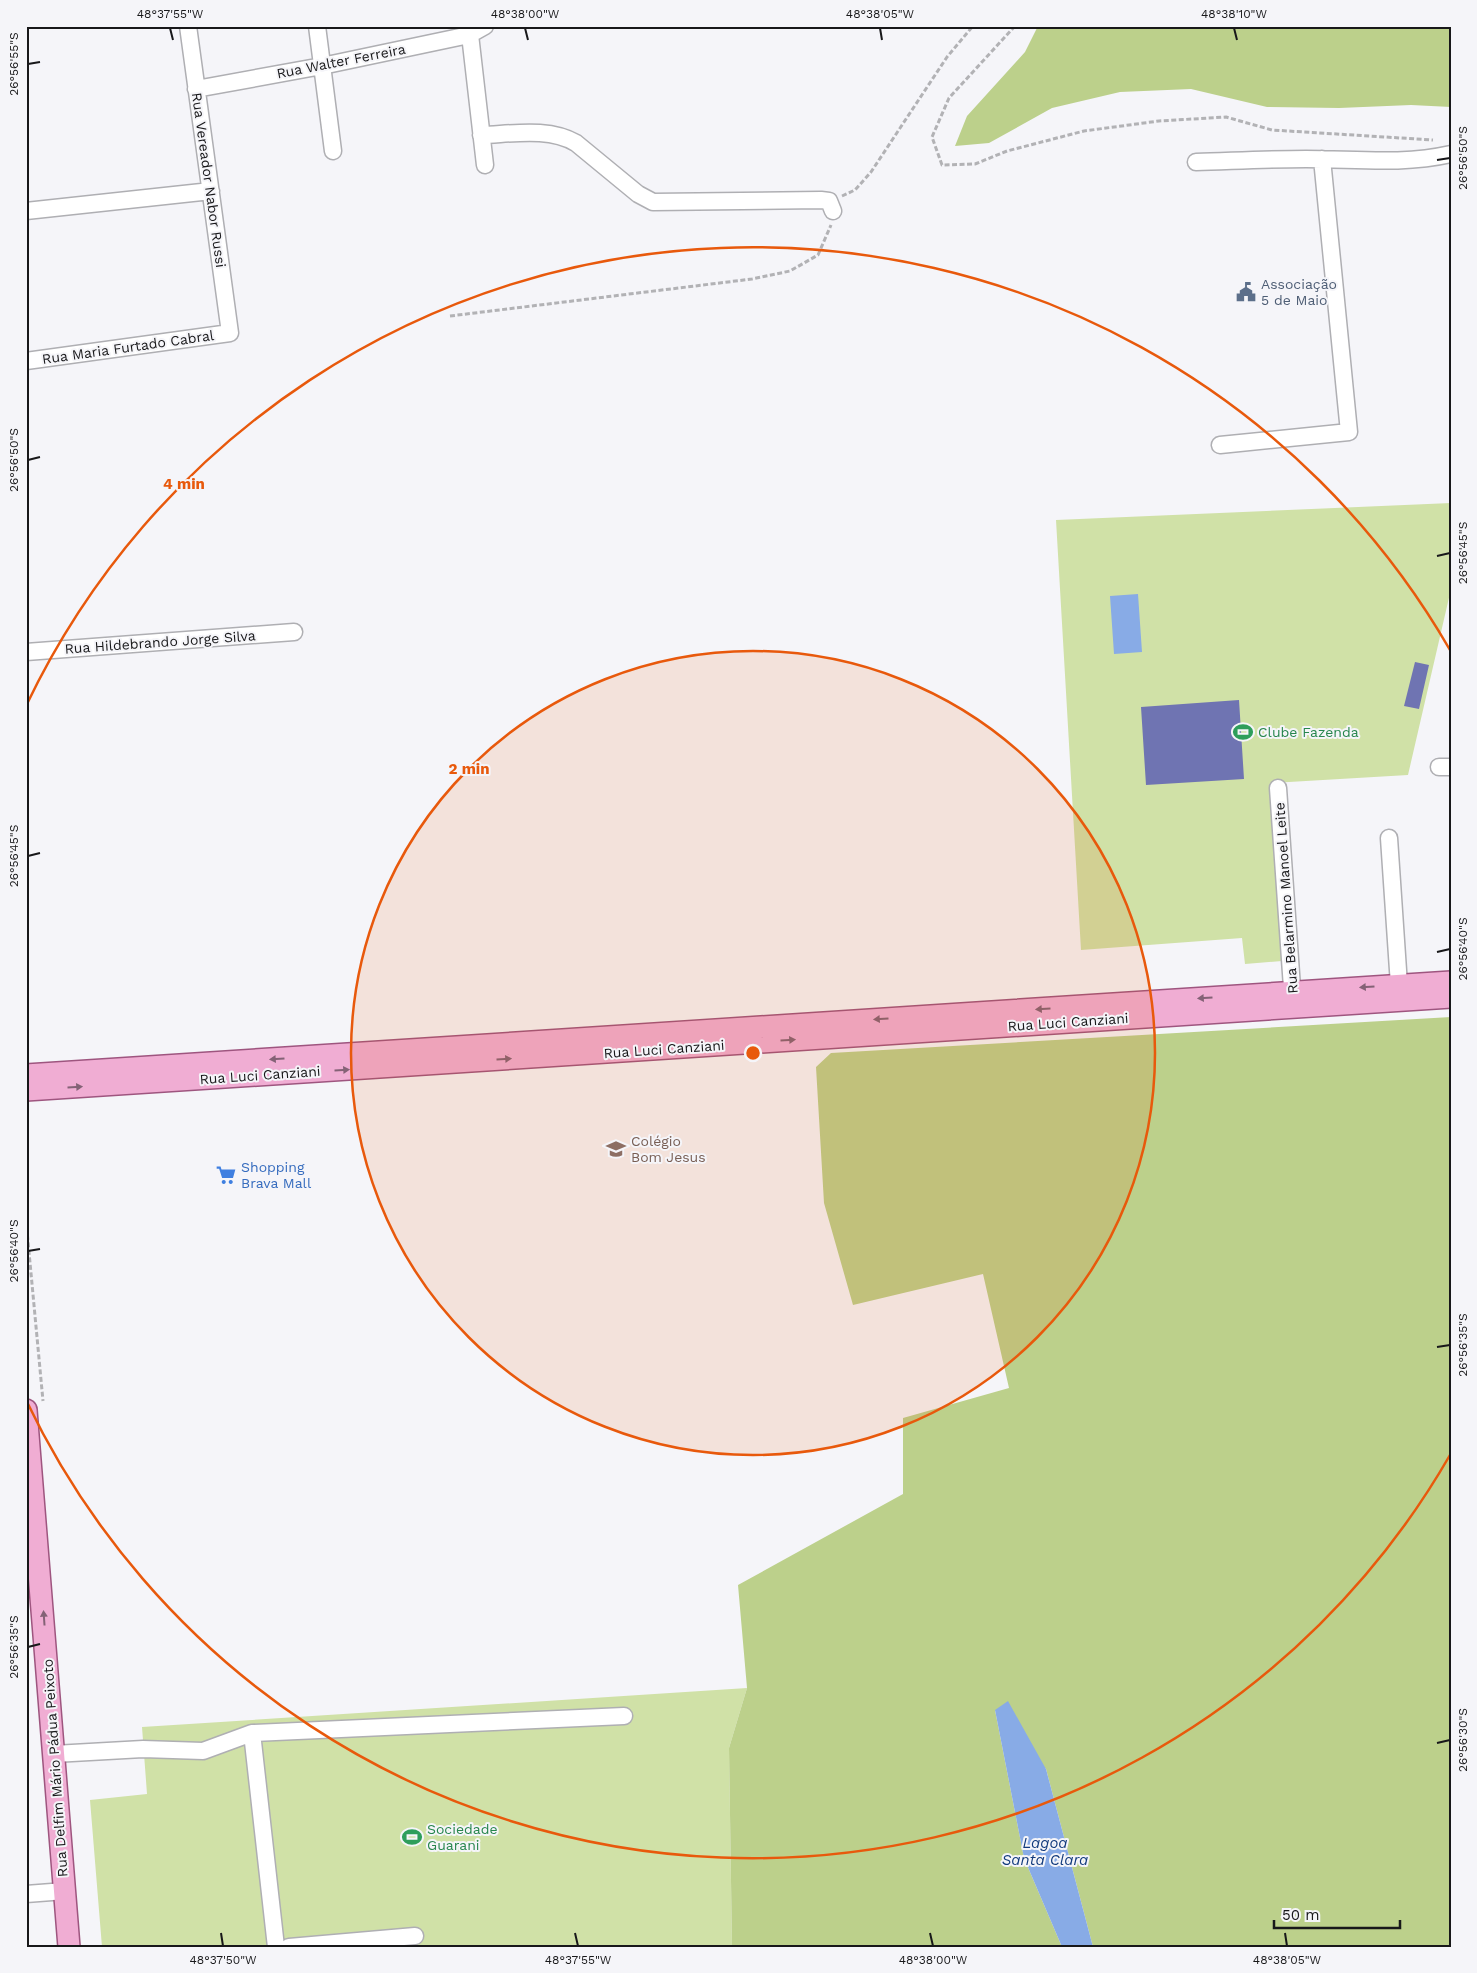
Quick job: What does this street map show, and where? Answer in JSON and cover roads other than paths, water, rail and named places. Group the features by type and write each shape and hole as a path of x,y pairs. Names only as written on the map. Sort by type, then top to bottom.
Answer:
{"main road":[{"name":"Rua Luci Canziani","path":"26,1090 1293,1000 1399,985 1451,982"},
{"name":"Rua Luci Canziani","path":"26,1075 1293,1000 1451,997"},
{"name":"Rua Delfim Mário Pádua Peixoto","path":"26,1410 34,1582 54,1754 69,1947"}],"street":[{"name":"Rua Vereador Nabor Russi","path":"188,26 230,333"},
{"path":"317,26 333,151"},
{"name":"Rua Walter Ferreira","path":"196,89 322,66 485,26"},
{"path":"469,31 485,166"},
{"path":"481,135 549,134 565,137 576,143 638,194 653,202 821,200 831,206"},
{"path":"1196,162 1322,159 1374,162 1435,158 1451,154"},
{"path":"1220,445 1349,432 1322,159"},
{"path":"26,211 211,191"},
{"name":"Rua Maria Furtado Cabral","path":"26,361 230,333"},
{"name":"Rua Hildebrando Jorge Silva","path":"26,652 294,632"},
{"name":"Rua Belarmino Manoel Leite","path":"1278,788 1293,1000"},
{"path":"1389,838 1399,985"},
{"path":"54,1754 144,1749 203,1751 252,1733 624,1716"},
{"path":"252,1733 276,1947"},
{"path":"26,1894 65,1891"},
{"path":"289,1947 333,1945 415,1936"}],"water":[{"path":"1138,594 1142,652 1114,654 1110,596"},
{"name":"Lagoa Santa Clara","path":"1008,1701 1046,1769 1093,1947 1062,1947 1024,1858 995,1710"}],"place":[{"name":"Associação 5 de Maio","path":"1246,292"},
{"name":"Clube Fazenda","path":"1243,732"},
{"name":"Colégio Bom Jesus","path":"616,1149"},
{"name":"Shopping Brava Mall","path":"226,1175"},
{"name":"Sociedade Guarani","path":"412,1837"}]}
